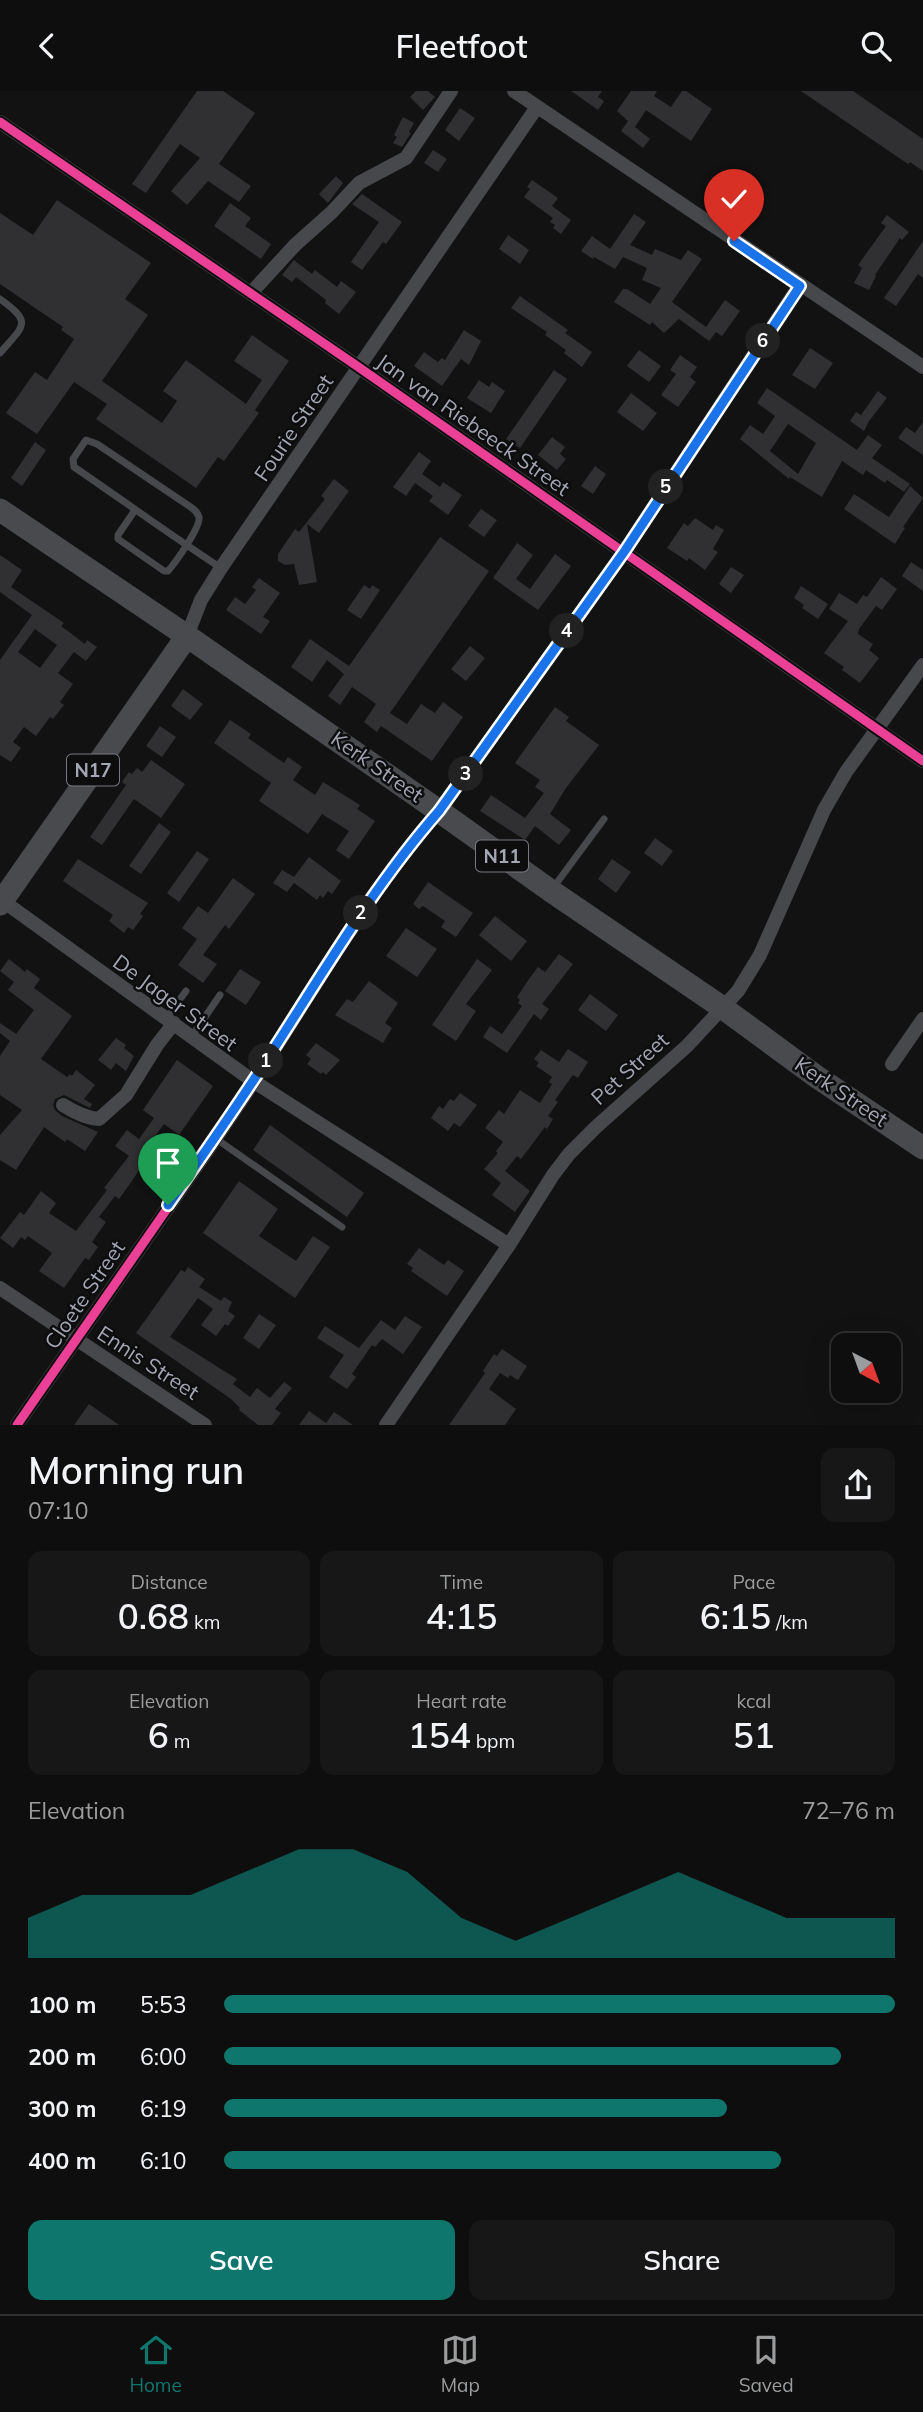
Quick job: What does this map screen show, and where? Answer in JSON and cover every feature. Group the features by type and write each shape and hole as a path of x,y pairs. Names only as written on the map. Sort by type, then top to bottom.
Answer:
{"highway":[{"name":"Kerk Street","path":"0,510 187,636 551,891 723,1007 817,1077 923,1148"},
{"name":"Fourie Street","path":"1,901 187,636"}],"street":[{"path":"251,293 295,245 359,183 406,158 452,91"},
{"path":"514,91 536,101 800,286 923,367"},
{"name":"Fourie Street","path":"187,636 201,600 221,568 536,101"},
{"name":"Jan van Riebeeck Street","path":"0,122 357,366 923,761"},
{"name":"Cloete Street","path":"17,1425 253,1081 366,904 407,847 439,811 624,552 800,286"},
{"name":"Pet Street","path":"386,1425 569,1154 687,1046 738,991 760,955 824,810 846,772 923,665"},
{"name":"De Jager Street","path":"1,901 253,1081 509,1245"},
{"path":"892,1064 923,1019"},
{"path":"63,1105 82,1115 99,1119 126,1095 170,1020"},
{"name":"Ennis Street","path":"0,1288 205,1425"}],"lane":[{"path":"0,299 19,312 22,322 19,331 0,353"},
{"path":"135,510 118,535 121,542 164,572 170,569 186,545 199,521 198,514 97,444 86,440 74,459 74,467 135,510 186,545 221,568"},
{"path":"551,891 604,819"},
{"path":"170,1020 186,991"},
{"path":"192,1036 220,995"},
{"path":"214,1138 342,1227"}],"building":[{"path":"197,91 223,91 255,113 219,164 251,186 239,202 208,181 187,205 171,191 200,158 180,144 146,193 132,184"},
{"path":"416,91 428,91 435,97 423,110 410,97"},
{"path":"571,91 602,91 598,97 604,101 598,110"},
{"path":"631,91 657,91 654,96 671,107 682,91 686,91 712,109 691,141 646,110 635,127 650,139 643,148 621,131 628,121 617,111"},
{"path":"801,91 853,91 923,139 923,171 910,162 908,164"},
{"path":"460,108 475,118 459,141 445,130"},
{"path":"403,117 414,123 402,147 393,143"},
{"path":"433,150 447,159 438,172 424,163"},
{"path":"336,176 343,183 328,203 319,194"},
{"path":"532,180 558,198 552,206 571,220 561,234 550,222 553,218 524,197"},
{"path":"362,194 402,222 362,270 351,262 379,222 352,204"},
{"path":"57,200 151,263 125,299 148,315 102,381 162,423 177,401 163,391 186,360 246,404 262,380 234,361 252,335 289,361 255,410 259,413 224,461 218,457 196,488 96,419 107,404 74,382 37,434 6,413 35,372 47,380 74,339 61,330 63,327 0,284 0,213 33,235"},
{"path":"230,203 251,218 245,226 271,244 261,259 214,226"},
{"path":"634,214 646,222 630,245 652,255 655,249 681,260 688,250 702,259 672,302 706,327 725,300 740,311 722,336 716,332 709,341 679,319 664,333 652,322 650,325 614,302 623,289 627,289 650,304 661,288 642,280 647,268 623,257 615,269 581,251 592,236 610,249"},
{"path":"887,215 909,232 902,240 900,238 875,275 869,290 854,283 862,268 858,265 886,226 881,223"},
{"path":"508,235 529,250 520,264 499,249"},
{"path":"923,241 923,278 918,274 896,306 884,298"},
{"path":"294,260 312,274 315,270 337,287 341,281 356,292 339,314 325,303 326,300 296,277 292,282 282,275"},
{"path":"520,296 568,330 565,333 592,352 582,367 564,353 566,350 545,335 547,332 511,308"},
{"path":"464,330 481,341 469,365 461,359 442,386 414,366 424,352 438,362 442,358 445,360"},
{"path":"810,348 833,363 815,389 792,375"},
{"path":"639,350 661,366 649,382 627,366"},
{"path":"680,355 697,367 690,377 696,382 678,407 661,395 676,374 670,370"},
{"path":"554,370 567,379 520,448 506,439"},
{"path":"479,380 489,387 492,382 505,391 491,413 467,398"},
{"path":"767,388 857,450 868,435 882,445 872,458 910,484 904,492 866,470 863,475 842,461 822,497 790,477 789,479 740,439 750,425 763,434 775,416 757,403","holes":["788,424 816,443 798,474 770,451"]},
{"path":"878,391 887,398 864,431 850,421 856,412 861,415"},
{"path":"631,393 657,413 643,431 617,412"},
{"path":"923,422 923,455 898,438 906,427 915,433"},
{"path":"552,437 565,447 560,454 566,459 557,470 538,455"},
{"path":"35,442 46,450 22,486 11,478"},
{"path":"419,452 431,461 422,474 440,487 443,482 462,495 448,515 429,501 433,496 415,483 406,496 393,487"},
{"path":"595,466 606,474 593,494 581,486"},
{"path":"334,479 349,491 319,533 307,524 317,582 299,585 294,564 285,565 278,561 278,554 295,529 299,532 325,499 321,496"},
{"path":"910,486 923,498 895,544 844,509 854,494 889,517"},
{"path":"481,509 497,520 484,537 468,526"},
{"path":"695,518 713,530 716,525 724,530 713,549 718,552 705,570 689,558 687,561 667,548 684,523 688,526"},
{"path":"440,537 489,571 390,713 407,724 421,704 435,713 443,702 463,717 432,761 381,726 377,732 364,722 376,704 352,687 340,705 328,696 344,674 327,660 312,682 291,667 310,639 349,666"},
{"path":"517,543 533,555 516,579 530,589 555,554 571,566 538,610 493,578"},
{"path":"0,555 22,570 11,587 64,623 61,626 85,644 87,640 97,647 86,661 74,652 58,673 73,684 60,702 64,705 53,719 50,717 36,736 24,727 13,742 21,748 11,762 0,755 0,660 32,615 0,592","holes":["35,629 57,645 40,668 18,652"]},
{"path":"911,562 923,570 923,591 902,576"},
{"path":"731,567 744,575 731,593 719,584"},
{"path":"881,577 897,589 882,610 876,606 859,629 858,634 873,644 869,650 879,658 860,683 824,653 848,621 829,609 839,593 857,604 863,595 867,597"},
{"path":"259,578 280,593 263,617 270,621 261,634 226,610 235,597 245,604 256,590 252,587"},
{"path":"364,585 370,589 372,585 380,590 361,619 347,610"},
{"path":"801,586 828,604 818,619 802,608 804,605 794,598"},
{"path":"470,646 485,658 466,681 451,669"},
{"path":"183,689 203,704 190,720 171,706"},
{"path":"555,707 569,717 566,721 599,745 550,814 571,830 559,845 535,826 525,840 480,811 491,795 525,818 544,793 535,787 540,780 515,763"},
{"path":"230,720 251,734 248,738 284,763 288,757 302,767 293,780 315,795 323,782 360,805 357,809 375,821 349,859 336,850 349,831 322,814 308,834 259,801 271,783 214,743"},
{"path":"160,726 176,737 162,757 146,746"},
{"path":"151,760 185,784 161,818 134,799 102,845 90,837 126,785 122,782 129,772 132,774 137,768 142,772"},
{"path":"159,823 171,832 141,874 129,866"},
{"path":"655,838 673,851 662,866 644,853"},
{"path":"197,851 209,859 179,902 167,893"},
{"path":"309,857 341,881 332,894 328,891 323,898 320,895 317,900 294,883 287,892 273,883 282,870 294,877"},
{"path":"78,859 148,903 133,930 128,927 124,933 109,921 113,915 63,881"},
{"path":"612,859 631,872 616,893 598,879"},
{"path":"233,878 255,894 229,929 225,925 203,955 217,964 203,983 178,965 197,939 182,928 198,906 208,913"},
{"path":"428,882 473,913 456,937 441,927 445,921 423,906 419,909 413,904"},
{"path":"495,916 527,941 511,961 479,935"},
{"path":"406,928 437,949 417,977 386,956"},
{"path":"559,954 573,964 542,1004 549,1009 541,1020 534,1014 507,1053 483,1037 490,1026 502,1034 522,1006 517,997 529,979 538,967 545,972"},
{"path":"9,959 25,972 27,969 40,979 34,988 72,1016 41,1059 67,1077 70,1074 72,1076 76,1070 95,1085 84,1099 92,1104 90,1108 64,1095 55,1099 53,1105 62,1116 98,1132 85,1151 67,1139 65,1142 44,1127 16,1170 0,1160 0,1135 22,1110 0,1095 0,1056 10,1041 0,1033 0,1023 16,1034 34,1010 8,990 14,982 0,971"},
{"path":"477,959 492,970 466,1004 476,1011 456,1041 432,1025"},
{"path":"240,969 261,982 246,1005 225,991"},
{"path":"369,981 398,1003 385,1023 392,1028 383,1043 335,1015 347,999 353,1002"},
{"path":"590,994 618,1015 606,1031 578,1010"},
{"path":"116,1038 126,1045 124,1048 134,1056 126,1071 116,1063 111,1070 98,1060"},
{"path":"316,1043 340,1060 326,1075 307,1064 311,1059 306,1055"},
{"path":"568,1049 588,1062 578,1078 573,1075 555,1100 558,1102 548,1116 553,1119 547,1129 545,1127 521,1159 517,1156 505,1171 530,1191 515,1212 492,1195 501,1183 484,1169 498,1153 496,1151 503,1142 485,1128 499,1110 504,1114 520,1090 540,1103 552,1084 549,1082 552,1077 536,1066 539,1063 534,1059 541,1050 559,1062"},
{"path":"177,1060 213,1086 179,1135 164,1124 148,1146 153,1150 127,1188 119,1199 115,1196 99,1217 106,1222 92,1242 98,1247 89,1260 85,1258 64,1288 39,1271 52,1253 28,1236 25,1240 21,1237 13,1248 0,1238 20,1212 24,1215 41,1191 56,1203 49,1213 76,1231 129,1156 115,1146 127,1130 139,1139 154,1118 143,1110"},
{"path":"460,1093 477,1105 460,1127 454,1123 448,1131 431,1118 439,1106 443,1109 450,1099 454,1101"},
{"path":"270,1125 364,1193 347,1217 253,1150"},
{"path":"239,1181 278,1209 259,1236 296,1261 313,1236 330,1247 295,1298 203,1233"},
{"path":"419,1248 444,1265 448,1260 464,1271 447,1296 411,1271 413,1268 407,1264"},
{"path":"188,1267 205,1279 199,1287 221,1301 224,1297 232,1302 228,1311 235,1316 216,1336 201,1325 213,1309 198,1298 170,1337 237,1379 233,1384 250,1397 257,1388 270,1398 284,1382 292,1388 275,1409 281,1413 272,1425 258,1425 239,1410 231,1399 136,1333 181,1270 185,1272"},
{"path":"259,1314 276,1325 259,1349 243,1338"},
{"path":"405,1316 422,1327 403,1354 382,1339 375,1347 372,1345 352,1374 356,1377 347,1389 329,1377 344,1355 317,1338 325,1326 359,1348 381,1320 395,1330"},
{"path":"502,1349 527,1366 518,1380 500,1373 489,1389 516,1409 505,1425 449,1425 485,1373 483,1371 494,1354 497,1356"},
{"path":"89,1404 119,1425 74,1425"},
{"path":"309,1411 326,1423 334,1412 353,1425 299,1425"}],"cycle path":[{"path":"0,122 357,366 923,761"},
{"path":"17,1425 254,1081 365,908 439,811 624,552 799,286"}],"route":[{"path":"168,1205 253,1081 366,904 407,847 439,811 624,552 800,286 734,241"}]}
